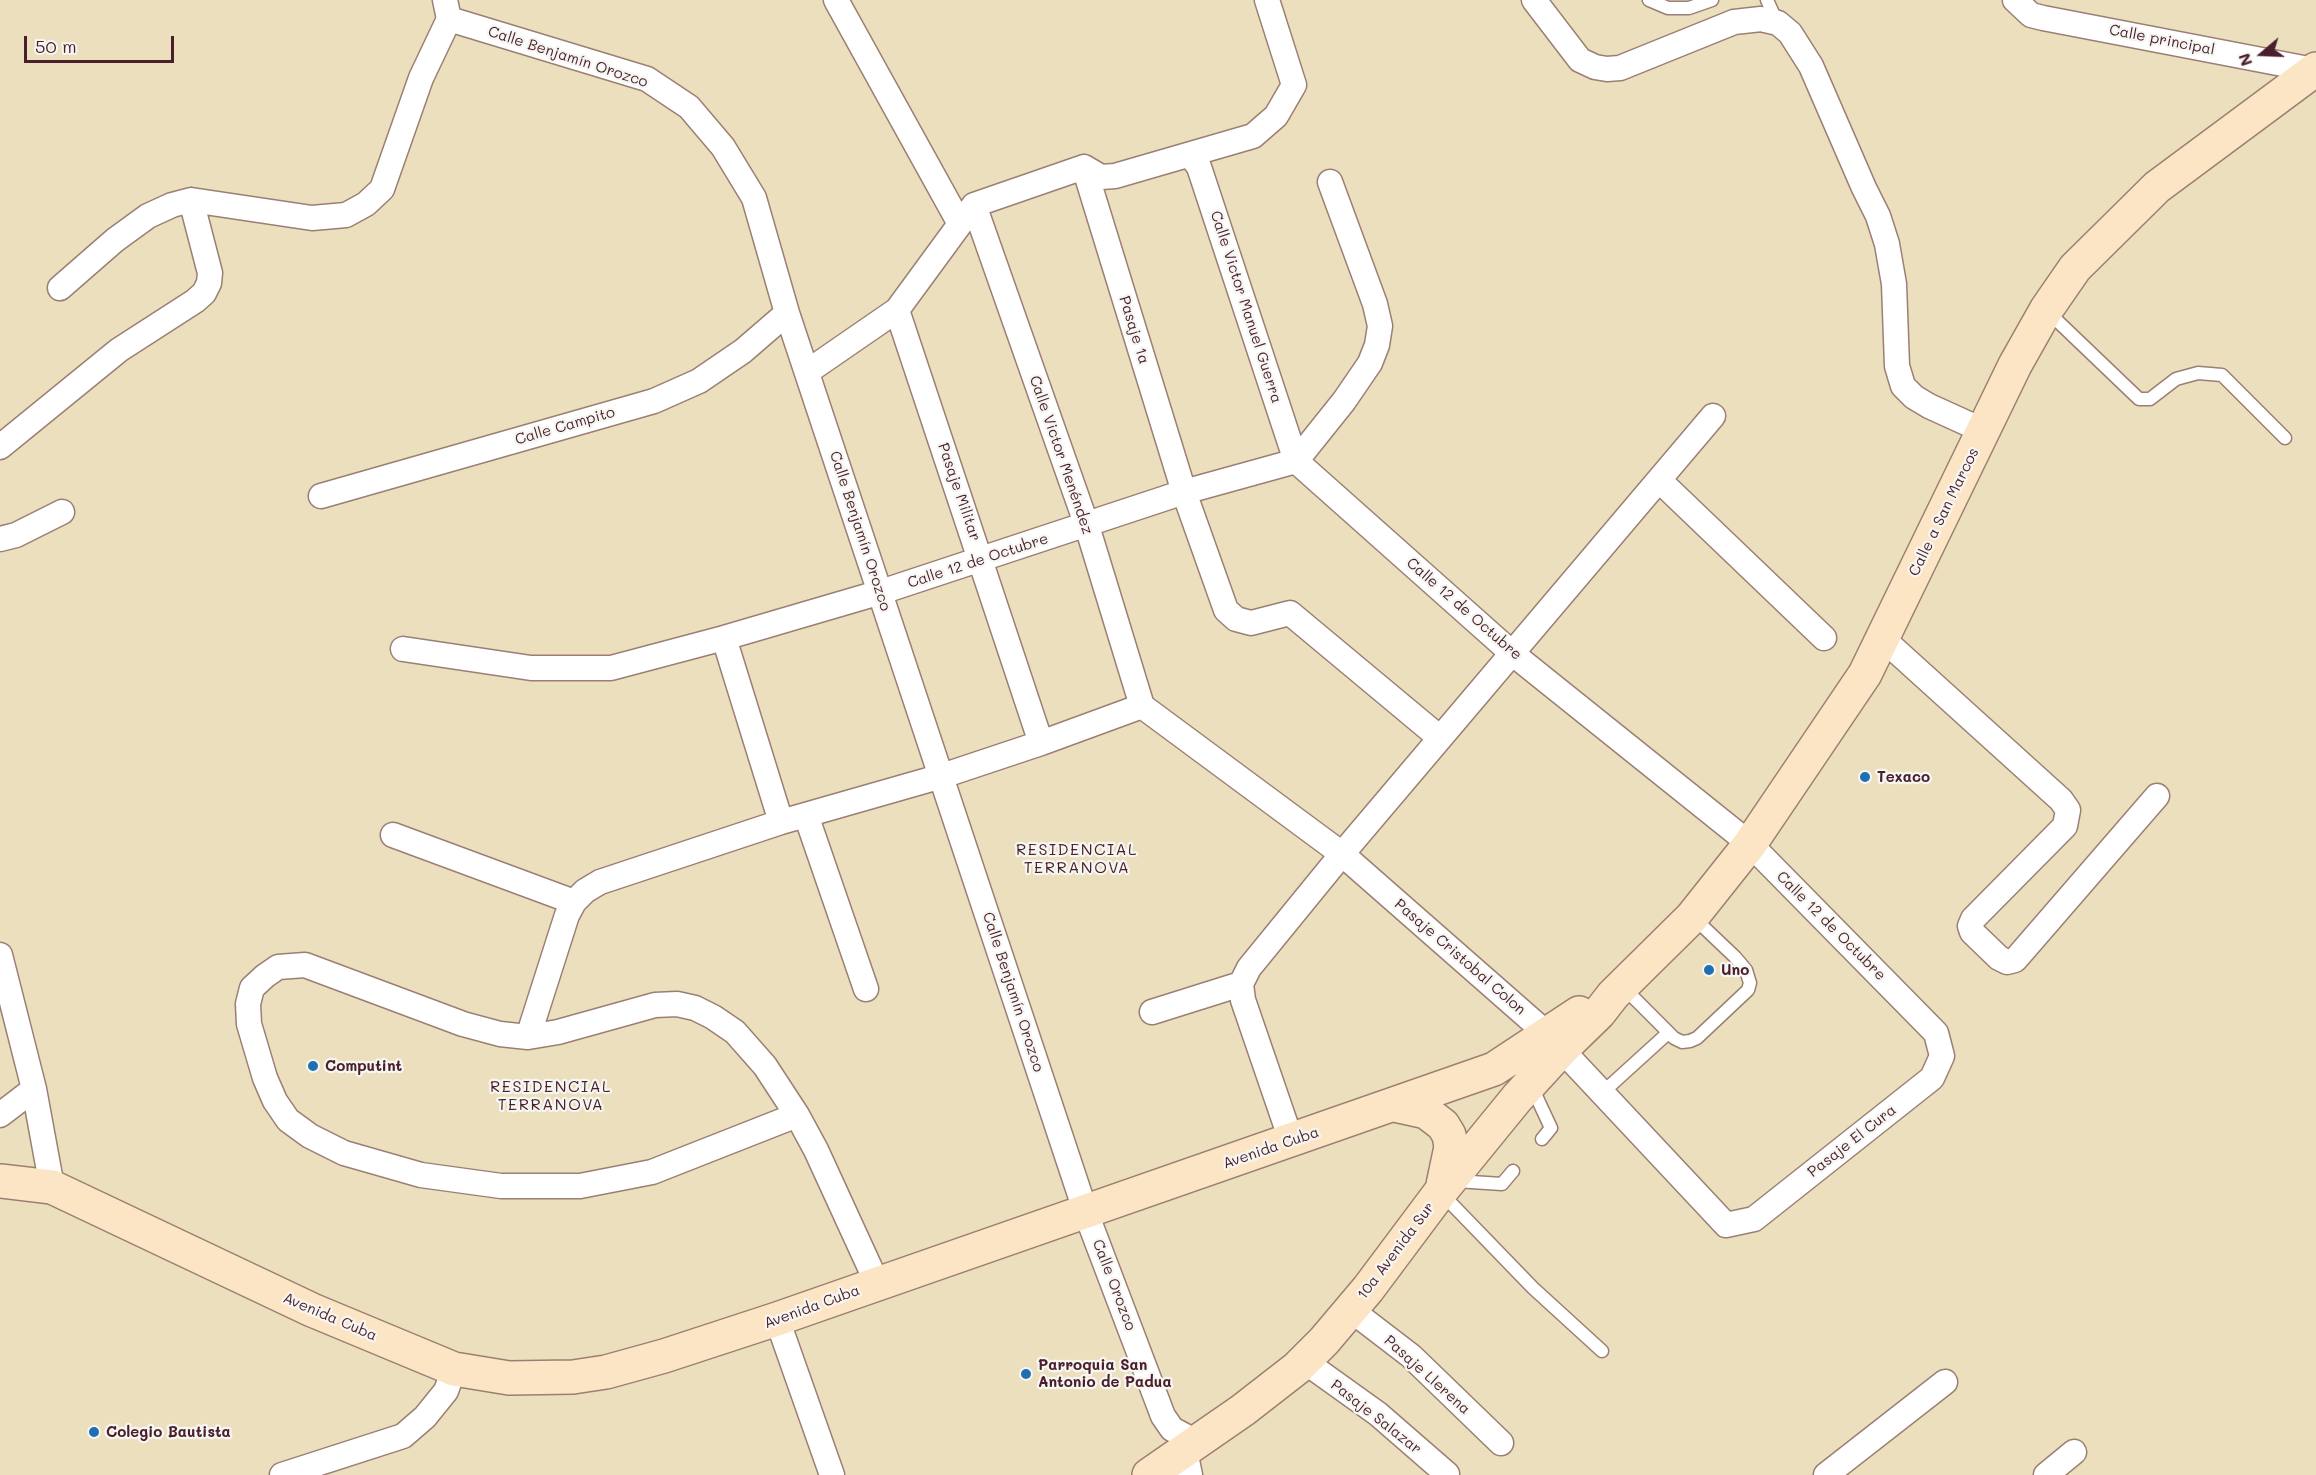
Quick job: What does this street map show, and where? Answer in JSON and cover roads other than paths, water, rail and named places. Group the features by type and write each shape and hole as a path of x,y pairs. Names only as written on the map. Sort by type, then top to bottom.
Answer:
{"main road":[{"name":"Calle a San Marcos","path":"1617,991 1692,917 1750,844 1865,674 2015,365 2046,310 2075,268 2157,188 2315,69"},
{"name":"Avenida Cuba","path":"0,1181 52,1187 312,1310 454,1369 509,1378 573,1377 606,1372 664,1356 777,1319 1494,1069 1554,1042 1592,1004 1617,991"},
{"name":"10a Avenida Sur","path":"1149,1475 1191,1456 1304,1361 1351,1310 1443,1187 1530,1084 1554,1042"},
{"path":"1394,1105 1426,1112 1443,1125 1449,1135 1451,1147 1443,1187"}],"street":[{"name":"Calle Victor Menéndez","path":"836,0 967,214 1087,526 1142,706"},
{"path":"807,372 897,310 967,214 1084,167 1101,177 1115,177 1179,156 1191,156 1219,145 1253,136 1276,116 1294,85 1267,0"},
{"path":"1534,0 1580,60 1595,67 1607,69 1620,68 1734,22 1761,19 1778,23 1790,33 1811,66 1878,216 1887,244 1894,285 1897,366 1903,386 1914,397 1929,406 1984,431"},
{"name":"Calle principal","path":"2015,0 2031,15 2043,18 2315,69"},
{"path":"60,288 148,216 172,205 192,200 312,218 346,214 366,204 382,189 447,10"},
{"name":"Calle Benjamín Orozco","path":"447,10 647,79 689,107 723,147 753,198 787,313 1086,1213"},
{"name":"Calle Victor Manuel Guerra","path":"1191,156 1199,167 1296,460"},
{"name":"Pasaje 1a","path":"1084,167 1184,492 1226,610 1236,619 1251,623 1290,614 1440,738"},
{"path":"1296,460 1370,363 1377,345 1380,326 1375,304 1330,182"},
{"path":"0,447 119,350 204,293 209,283 210,273 192,200"},
{"name":"Pasaje Militar","path":"897,310 1041,743"},
{"name":"Calle Campito","path":"321,496 654,401 699,381 742,351 787,313"},
{"path":"1291,1140 1243,1000 1241,984 1249,968 1342,854 1713,416"},
{"name":"Calle 12 de Octubre","path":"403,649 531,668 573,670 611,668 724,639 881,592 1087,526 1184,492 1296,460 1513,654 1750,844 1936,1033 1942,1056"},
{"path":"1659,480 1824,638"},
{"path":"0,539 16,535 62,512"},
{"path":"1882,638 2061,800 2068,810 2065,826 1973,919 1970,926 1972,932 1999,958 2007,962 2015,960 2157,796"},
{"path":"724,639 781,822"},
{"path":"528,1037 567,915 574,902 585,891 600,882 781,822 942,776 1142,706"},
{"name":"Pasaje Cristobal Colon","path":"1142,706 1342,854 1554,1042 1726,1225 1754,1219"},
{"path":"806,815 866,989"},
{"path":"393,835 574,902"},
{"path":"0,954 34,1089 52,1187"},
{"path":"797,1115 652,1172 580,1186 501,1186 421,1175 344,1153 310,1136 288,1119 275,1101 265,1078 249,1024 248,1004 252,987 278,967 305,965 463,1024 500,1034 528,1037 558,1032 655,1005 677,1004 695,1008 735,1032 765,1066 797,1115 816,1150 877,1283"},
{"path":"1152,1012 1241,984"},
{"name":"Pasaje El Cura","path":"1754,1219 1932,1078 1942,1056"},
{"path":"0,1115 34,1089"},
{"name":"Calle Orozco","path":"1086,1213 1163,1416 1191,1456"},
{"name":"Pasaje Llerena","path":"1351,1310 1411,1356 1501,1443"},
{"path":"777,1319 832,1475"},
{"name":"Pasaje Salazar","path":"1304,1361 1378,1414 1448,1474"},
{"path":"282,1475 403,1436 425,1417 446,1391 454,1369"},
{"path":"1831,1474 1945,1382"},
{"path":"2046,1475 2074,1452"}],"lane":[{"path":"1648,0 1668,8 1689,8 1713,0"},
{"path":"1767,0 1778,23"},
{"path":"2046,310 2139,399 2150,399 2176,379 2198,373 2222,375 2285,438"},
{"path":"1617,991 1682,1042 1696,1038 1748,990 1750,982 1746,970 1692,917"},
{"path":"1602,1093 1668,1033"},
{"path":"1530,1084 1551,1128 1542,1139"},
{"path":"1443,1187 1502,1184 1513,1171"},
{"path":"1443,1187 1533,1288 1602,1351"}],"place":[{"name":"Texaco","path":"1865,777"},
{"name":"Uno","path":"1709,970"},
{"name":"Computint","path":"313,1066"},
{"name":"Parroquia San Antonio de Padua","path":"1026,1374"},
{"name":"Colegio Bautista","path":"94,1432"}],"district":[{"name":"RESIDENCIAL TERRANOVA","path":"1077,859"},
{"name":"RESIDENCIAL TERRANOVA","path":"551,1096"}]}
